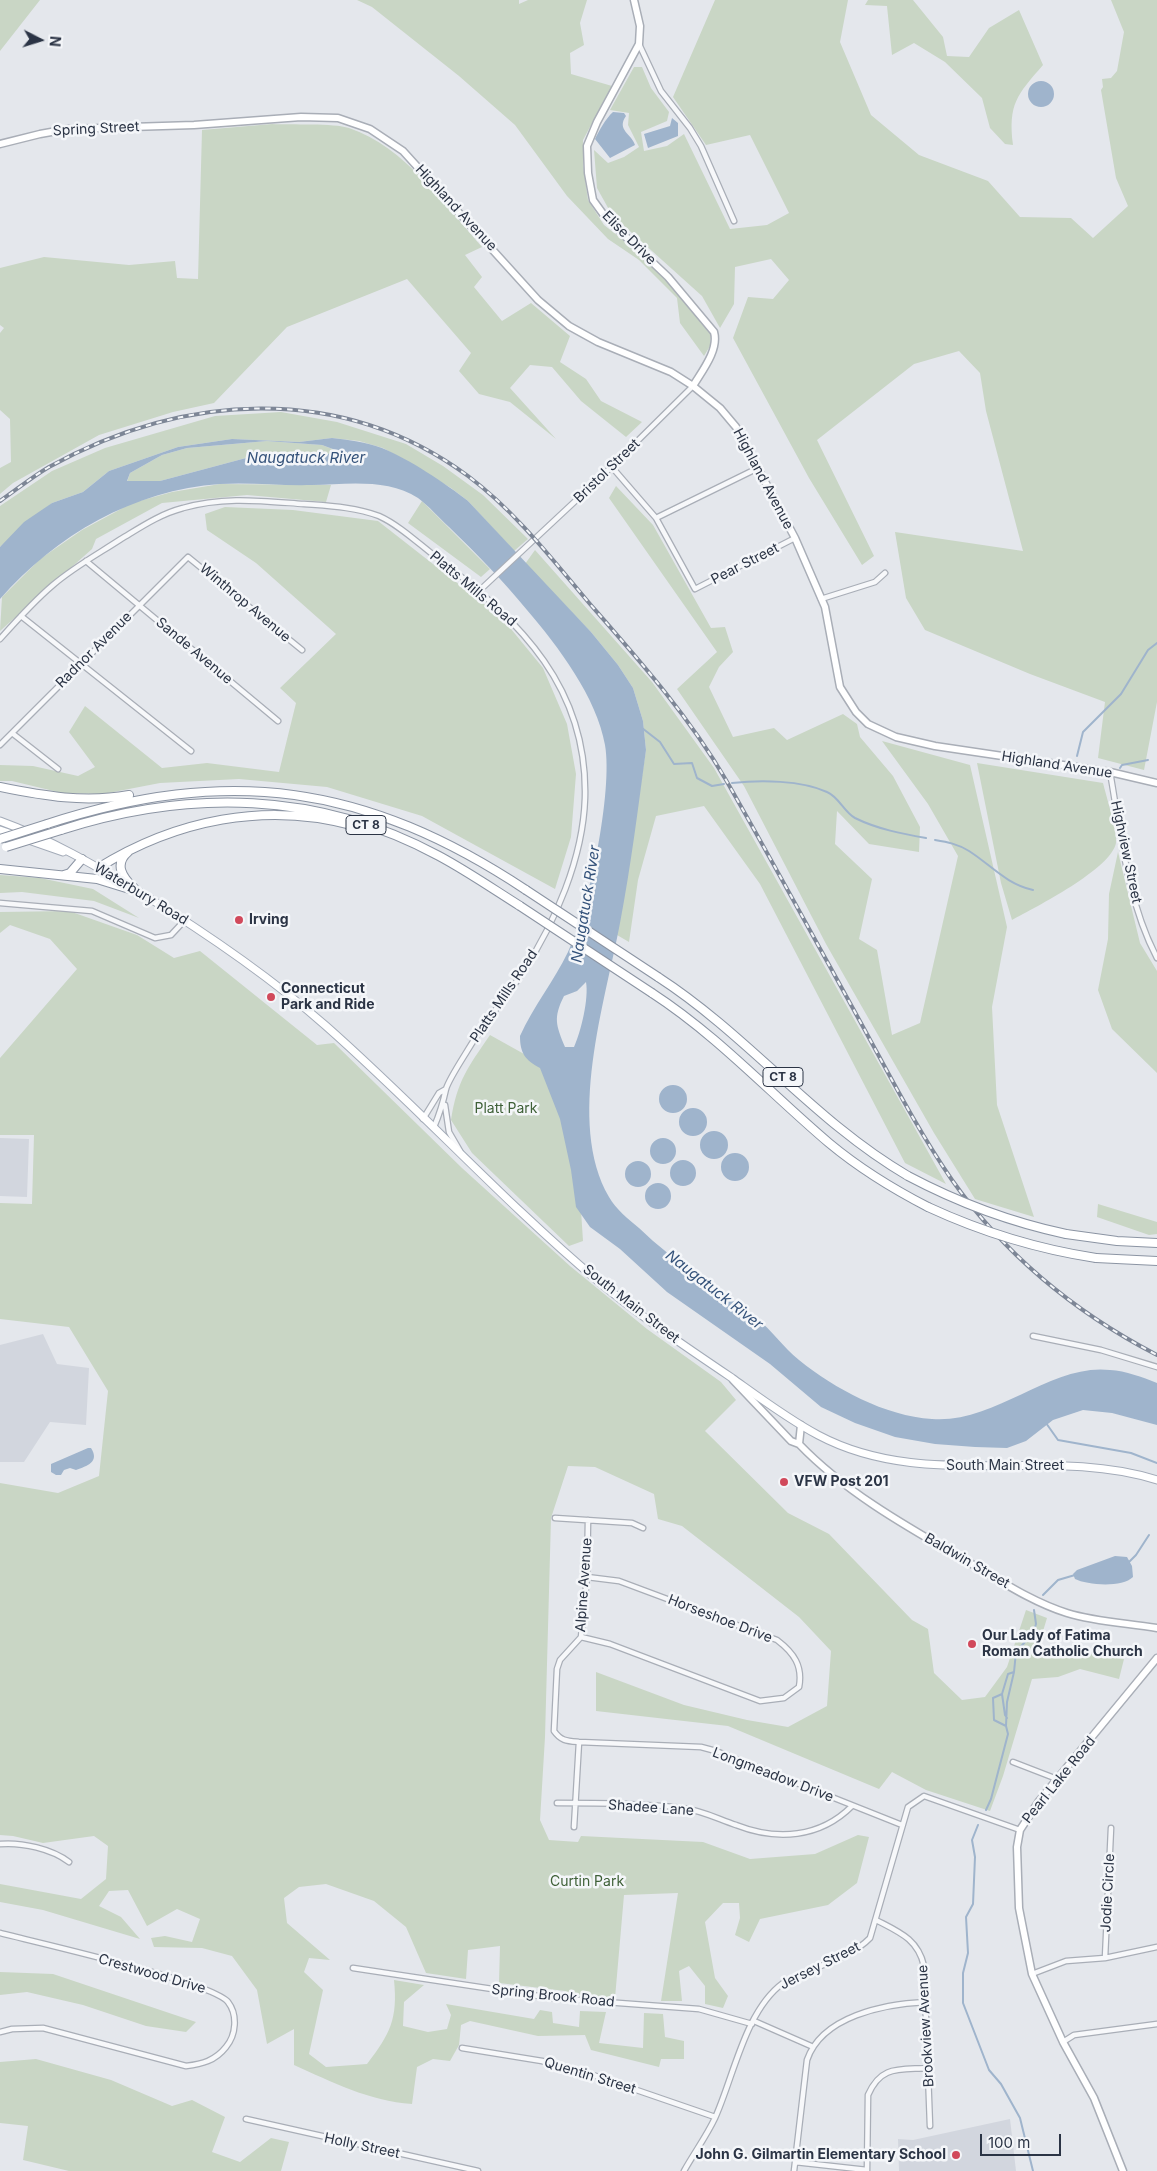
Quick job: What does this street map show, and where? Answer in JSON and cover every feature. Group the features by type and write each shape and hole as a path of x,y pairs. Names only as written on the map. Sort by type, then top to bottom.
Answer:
{"highway":[{"path":"0,787 56,798 84,800 157,792 192,792"},
{"name":"CT 8","path":"0,839 114,803 192,792 273,792 332,802 371,812 445,842 480,860 658,976 730,1030 840,1129 908,1176 946,1195 990,1213 1066,1234 1117,1241 1157,1243"},
{"name":"CT 8","path":"3,848 116,814 154,807 213,801 291,806 329,814 385,832 421,847 456,865 652,993 722,1045 845,1156 886,1184 928,1207 1002,1237 1096,1258 1157,1262"},
{"path":"98,868 139,845 175,830 237,816 305,816 339,822 421,847"},
{"path":"139,845 123,856 120,864 125,879 139,892"},
{"path":"62,875 70,873 82,859"},
{"path":"0,869 105,880 139,892"}],"main road":[{"path":"634,0 640,26 639,44"},
{"name":"Elise Drive","path":"639,44 597,122 587,146 588,173 593,200 606,218 668,277 705,319 715,338"},
{"name":"Highland Avenue","path":"194,125 301,118 338,118 370,129 403,151 538,300 569,326 598,342 671,372 693,386 720,408 736,427 756,469 794,538 821,599 832,641 840,687 856,712 868,724 896,736 935,746 1110,772 1157,783"},
{"name":"Spring Street","path":"0,144 68,129 194,125"},
{"name":"Bristol Street","path":"693,386 712,351 715,338"},
{"name":"Waterbury Road","path":"0,822 50,842 82,859 199,929"},
{"name":"Waterbury Road","path":"0,830 82,859"},
{"name":"South Main Street","path":"199,929 256,969 312,1014 599,1282 646,1318 733,1379 822,1438 857,1452 907,1463 949,1467 1085,1466 1126,1472 1157,1480"},
{"name":"Baldwin Street","path":"733,1379 790,1439 799,1444 843,1481 885,1512 1033,1599 1083,1617 1157,1628"},
{"path":"799,1444 801,1425"},
{"name":"Pearl Lake Road","path":"1123,2171 1094,2098 1063,2042 1032,1974 1019,1908 1016,1869 1020,1830 1025,1819 1157,1658"}],"street":[{"path":"639,44 662,91 690,128 700,146 734,221"},
{"name":"Bristol Street","path":"479,591 693,386"},
{"path":"611,466 656,518 756,469"},
{"name":"Platts Mills Road","path":"0,639 53,585 86,561 147,523 174,510 217,500 259,500 335,506 379,517 393,524 479,591 521,630 545,659 559,682 570,709 580,746 585,782 585,809 580,838 570,871 544,934 523,972 469,1047 446,1089 439,1094 423,1119"},
{"name":"Pear Street","path":"656,518 695,589 794,538"},
{"name":"Radnor Avenue","path":"0,745 188,556"},
{"name":"Winthrop Avenue","path":"188,556 302,650"},
{"name":"Sande Avenue","path":"86,561 278,721"},
{"path":"821,599 875,582 885,573"},
{"path":"21,616 191,751"},
{"path":"12,733 58,769"},
{"name":"Highview Street","path":"1110,772 1129,882 1148,940 1157,958"},
{"path":"0,903 92,911 155,938 171,935 185,920"},
{"name":"Platts Mills Road","path":"446,1089 447,1126 461,1155"},
{"name":"Platts Mills Road","path":"433,1128 446,1099"},
{"path":"1033,1336 1101,1350 1157,1367"},
{"path":"555,1518 632,1523 643,1528"},
{"name":"Alpine Avenue","path":"554,1731 557,1670 560,1660 581,1636 587,1577 588,1520"},
{"name":"Horseshoe Drive","path":"581,1636 610,1644 760,1700 784,1698 799,1687 800,1667 789,1650 777,1640 619,1581 587,1577"},
{"name":"Longmeadow Drive","path":"554,1731 564,1741 701,1748 902,1825"},
{"path":"574,1827 579,1742"},
{"path":"1013,1762 1057,1779"},
{"name":"Jersey Street","path":"684,2171 715,2117 761,2006 774,1990 793,1978 863,1944 870,1938 908,1807 924,1796 1020,1830"},
{"name":"Shadee Lane","path":"557,1803 697,1810 759,1833 775,1835 792,1835 811,1831 842,1816 852,1806"},
{"name":"Jodie Circle","path":"1105,1958 1111,1828"},
{"path":"0,1844 26,1846 58,1854 70,1862"},
{"name":"Brookview Avenue","path":"876,1920 898,1932 921,1952 926,2002 930,2126"},
{"name":"Crestwood Drive","path":"0,1933 137,1968 216,1993 228,2002 234,2016 234,2032 216,2058 202,2064 186,2066 50,2029 28,2028 0,2032"},
{"path":"1032,1974 1066,1961 1105,1958 1157,1947"},
{"name":"Spring Brook Road","path":"354,1968 552,1998 699,2009 753,2023 811,2046"},
{"path":"794,2171 806,2060 811,2046 833,2027 869,2012 893,2004 926,2002"},
{"path":"1063,2042 1074,2035 1083,2033 1157,2024"},
{"name":"Quentin Street","path":"462,2048 542,2061 590,2074 715,2117"},
{"path":"795,2162 867,2171 868,2095 872,2086 878,2076 889,2072 928,2068"},
{"name":"Holly Street","path":"246,2119 478,2171"}],"shaded area":[{"path":"0,1138 29,1139 27,1197 0,1196"},
{"path":"43,1334 57,1364 89,1368 86,1425 50,1422 24,1462 0,1462 0,1345"},
{"name":"John G. Gilmartin Elementary School","path":"1010,2119 1016,2171 899,2171 898,2139 913,2140"}],"green space":[{"path":"0,0 40,0 0,51"},
{"path":"357,0 519,0 519,4 528,0 587,0 580,23 584,45 570,53 571,74 612,86 583,140 583,165 588,200 604,225 640,253 679,293 711,332 710,346 704,356 680,323 677,298 639,260 608,239 567,196 515,125 459,76 372,7"},
{"path":"715,0 848,0 840,42 871,115 919,155 988,181 1020,217 1071,218 1093,238 1128,206 1116,178 1101,90 1103,87 1102,79 1111,78 1117,71 1124,32 1111,0 1157,0 1157,702 1144,770 1098,758 1105,702 1030,674 925,630 906,598 895,532 1023,551 986,411 980,373 959,351 914,364 817,440 874,556 862,565 809,478 733,338 748,297 773,299 789,280 771,259 735,267 734,304 720,328 702,296 612,215 597,188 594,150 608,163 624,157 639,147 628,125 629,113 610,110 634,67 642,67 651,88 669,112 667,121 641,132 644,151 667,146 684,134 730,229 767,225 789,213 750,135 706,145 673,97"},
{"path":"868,0 913,0 943,37 947,56 969,57 989,28 1019,10 1043,65 1016,101 1012,119 1013,145 1005,144 990,128 982,98 945,62 914,43 892,55 887,6 865,5"},
{"path":"272,124 323,125 349,128 369,137 406,163 438,195 482,247 465,255 482,277 474,287 502,321 531,303 570,336 560,362 586,379 601,401 642,422 626,437 581,401 552,367 530,365 510,388 556,439 510,402 479,394 459,371 471,353 407,279 287,327 214,403 173,412 99,435 13,483 0,494 0,468 11,462 10,419 0,410 0,333 4,328 0,325 0,268 44,257 129,265 175,261 177,278 198,279 202,130"},
{"path":"281,412 337,422 406,444 443,466 483,495 528,539 514,551 468,501 451,488 383,448 359,441 332,438 299,442 232,439 178,447 109,471 83,492 52,503 0,547 0,506 52,471 105,448 215,416"},
{"path":"267,441 322,445 343,453 301,458 261,454 160,481 127,482 130,473 162,455 187,448"},
{"path":"220,484 331,485 326,502 247,495 162,503 96,539 92,549 0,631 2,597 40,559 82,530 132,503 172,492"},
{"path":"616,486 653,525 711,628 725,627 733,652 719,667 709,687 733,737 774,728 787,740 843,714 857,724 860,737 893,776 920,827 919,852 869,844 837,811 835,844 872,879 859,939 877,950 892,1035 920,1023 958,856 928,804 882,741 970,765 1007,927 992,1007 997,1105 1034,1217 975,1199 934,1133 826,944 744,786 677,689 717,652 609,498"},
{"path":"422,501 490,569 481,577 408,523"},
{"path":"225,507 293,510 378,521 502,618 543,668 567,724 576,774 571,837 555,889 422,816 327,787 239,779 160,783 103,794 62,793 12,781 0,781 0,765 33,766 78,776 95,767 69,732 85,706 162,768 207,763 279,772 296,703 280,688 336,634 256,563 207,530 205,514"},
{"path":"535,550 652,682 714,768 946,1184 905,1163 760,884 704,806 656,816 638,880 629,942 617,935 646,750 643,721 633,688 618,665 591,632 525,564"},
{"path":"977,763 1103,783 1114,823 1116,838 1116,843 1111,853 1101,864 1071,886 1012,920 1001,883"},
{"path":"1118,852 1140,943 1157,971 1157,1073 1112,1029 1098,990 1108,939 1109,894"},
{"path":"0,875 40,878 93,889 139,918 94,901 22,892 0,893"},
{"name":"Curtin Park","path":"69,911 137,935 174,958 200,951 317,1045 334,1043 462,1168 570,1266 647,1329 721,1382 736,1400 705,1431 788,1513 829,1534 912,1620 928,1629 934,1673 962,1700 985,1697 1007,1667 1026,1610 1047,1618 1037,1651 1073,1658 1096,1650 1124,1659 1119,1679 1080,1669 1058,1677 1032,1679 1003,1776 990,1811 926,1790 892,1772 879,1789 728,1726 596,1711 596,1672 684,1705 747,1720 788,1727 827,1706 831,1651 799,1617 682,1526 658,1519 654,1494 595,1467 568,1466 551,1518 545,1737 540,1820 549,1840 578,1842 581,1836 703,1842 750,1859 815,1854 858,1835 869,1837 857,1883 828,1905 760,1919 749,1942 735,1935 740,1918 739,1903 723,1903 705,1922 715,1978 728,1996 723,2008 705,2004 705,1986 689,1966 679,1971 682,2001 661,2001 678,1893 624,1895 615,1998 561,1994 565,1991 499,1983 500,1946 468,1950 466,1979 426,1973 406,1927 374,1901 326,1884 299,1887 284,1898 287,1923 330,1960 309,1958 304,1972 323,1990 309,2054 326,2067 367,2064 387,2035 391,2025 395,2005 394,1980 424,1985 404,2002 403,2026 428,2032 447,2029 451,2015 446,2004 534,2019 540,2010 552,2012 553,2023 579,2027 580,2011 606,2012 599,2043 643,2048 644,2013 663,2014 665,2037 684,2041 684,2059 661,2059 659,2067 591,2050 585,2035 538,2036 470,2021 461,2025 459,2045 450,2061 433,2059 417,2067 412,2104 381,2099 351,2090 294,2065 294,2029 267,2044 257,1990 232,1956 202,1948 154,1947 151,1938 165,1936 192,1942 200,1919 177,1909 147,1926 128,1890 109,1891 99,1906 121,1917 140,1939 43,1910 0,1902 0,1884 81,1899 106,1879 108,1846 94,1836 43,1843 0,1835 0,1483 58,1493 99,1476 108,1391 69,1327 0,1319 0,1203 32,1204 34,1135 0,1135 0,1058 77,969 50,939 10,925 0,933 0,912"},
{"name":"Platt Park","path":"490,1035 542,1064 558,1093 580,1195 583,1241 569,1246 472,1153 451,1120 453,1106 464,1075"},
{"path":"1098,1204 1157,1222 1157,1234 1149,1235 1097,1217"},
{"path":"0,1972 53,1974 196,2022 186,2032 146,2026 83,2005 27,1992 0,1995"},
{"path":"36,2059 111,2080 172,2106 192,2100 225,2117 212,2152 240,2162 271,2138 289,2142 281,2171 69,2171 23,2160 28,2126 0,2123 0,2062"}],"water":[{"path":"1041,81 1050,85 1054,94 1050,103 1041,107 1032,103 1028,94 1032,85"},
{"path":"613,112 624,113 626,116 623,125 635,145 610,158 595,139 605,121"},
{"path":"672,118 678,123 678,136 648,148 644,134 670,126"},
{"name":"Naugatuck River","path":"332,438 376,446 415,465 459,494 468,501 591,632 618,665 633,688 643,721 646,750 624,902 593,1062 590,1098 590,1134 597,1167 609,1197 615,1206 667,1253 762,1323 788,1350 813,1371 845,1391 879,1407 914,1417 932,1419 955,1418 1000,1404 1066,1375 1088,1370 1110,1370 1128,1373 1157,1383 1157,1425 1112,1413 1083,1410 1053,1420 1026,1441 1007,1448 935,1444 895,1437 855,1423 821,1407 770,1364 667,1292 620,1249 590,1227 576,1207 571,1170 560,1119 540,1068 527,1059 522,1051 520,1036 568,952 584,908 597,850 606,791 607,765 601,727 594,709 575,673 539,624 470,547 418,498 394,487 353,483 300,485 243,483 188,488 127,506 99,520 72,536 46,555 0,599 0,547 24,522 52,503 83,492 109,471 178,447 232,439 299,442","holes":["267,441 322,445 341,452 301,458 261,454 160,481 127,481 130,473 162,455 187,448","586,982 584,1015 579,1033 574,1047 565,1047 558,1027 558,1010 564,996 577,991"]},
{"path":"673,1085 683,1089 687,1099 683,1109 673,1113 663,1109 659,1099 663,1089"},
{"path":"693,1108 703,1112 707,1122 703,1132 693,1136 683,1132 679,1122 683,1112"},
{"path":"714,1131 724,1135 728,1145 724,1155 714,1159 704,1155 700,1145 704,1135"},
{"path":"663,1138 672,1142 676,1151 672,1160 663,1164 654,1160 650,1151 654,1142"},
{"path":"735,1153 745,1157 749,1167 745,1177 735,1181 725,1177 721,1167 725,1157"},
{"path":"683,1160 692,1164 696,1173 692,1182 683,1186 674,1182 670,1173 674,1164"},
{"path":"638,1161 647,1165 651,1174 647,1183 638,1187 629,1183 625,1174 629,1165"},
{"path":"658,1183 667,1187 671,1196 667,1205 658,1209 649,1205 645,1196 649,1187"},
{"path":"91,1448 94,1457 88,1465 76,1470 70,1468 64,1470 61,1475 51,1472 51,1464"},
{"path":"1115,1556 1127,1557 1132,1566 1133,1577 1121,1583 1113,1584 1088,1583 1075,1579 1073,1574 1077,1570"}],"waterway":[{"path":"1077,756 1083,732 1121,694 1148,650 1157,643"},
{"path":"642,728 660,742 674,764 692,763 697,778 712,786 724,784"},
{"path":"1120,768 1122,765 1148,760"},
{"path":"732,783 755,781 780,782 817,788 831,794 851,815 863,822 890,831 926,838"},
{"path":"935,840 965,849 1007,879 1033,890"},
{"path":"1046,1423 1058,1440 1131,1453 1157,1463"},
{"path":"1129,1562 1149,1535"},
{"path":"1043,1595 1058,1580 1075,1575"},
{"path":"986,1810 991,1799 1008,1734 1006,1726 994,1720 993,1698 1002,1694 1008,1674 1014,1672 1016,1652 1033,1633 1036,1624 1034,1610"},
{"path":"1006,1726 1007,1702 1014,1672"},
{"path":"1002,1694 1007,1718"},
{"path":"978,1825 972,1840 975,1857 973,1904 966,1917 968,1953 963,1973 963,2003 989,2070 1001,2084 1020,2118 1033,2171"}],"railway":[{"path":"0,501 49,467 100,442 153,424 207,413 261,408 315,412 367,425 419,446 468,476 518,520 645,667 696,733 726,780 914,1119 952,1180 973,1207 995,1233 1044,1280 1098,1320 1157,1355"}],"place":[{"name":"Irving","path":"239,920"},
{"name":"Connecticut Park and Ride","path":"271,997"},
{"name":"VFW Post 201","path":"784,1482"},
{"name":"Our Lady of Fatima Roman Catholic Church","path":"972,1644"},
{"name":"John G. Gilmartin Elementary School","path":"956,2155"}]}
